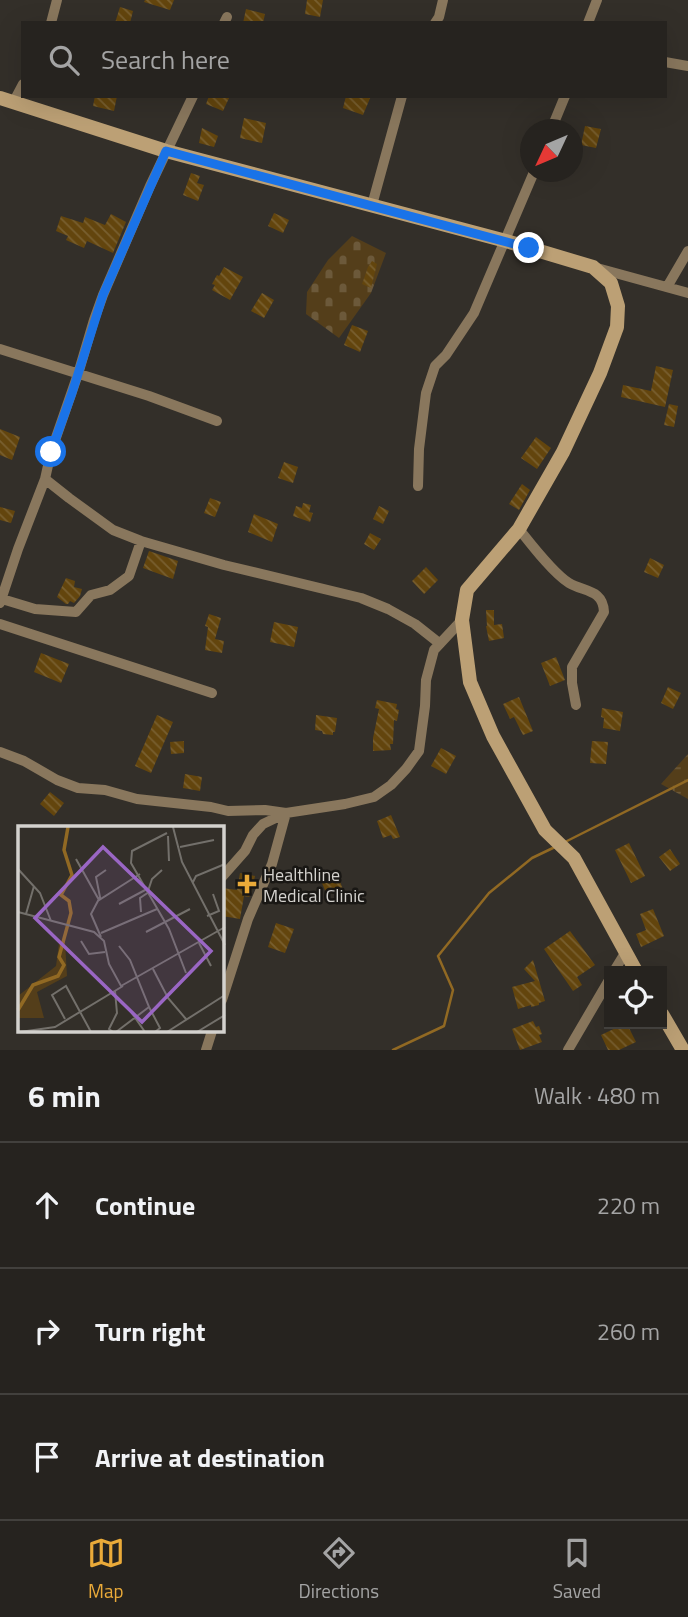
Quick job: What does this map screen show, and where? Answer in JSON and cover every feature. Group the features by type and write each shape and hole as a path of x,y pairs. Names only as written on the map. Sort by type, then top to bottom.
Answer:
{"main road":[{"path":"7,99 166,151 506,241 593,267 611,283 618,306 617,327 600,373 563,452 519,528 467,590 462,620 470,682 493,736 545,830 574,858 633,966"},
{"path":"667,1023 683,1050"}],"street":[{"path":"52,21 57,0"},
{"path":"436,21 443,0"},
{"path":"589,21 597,0"},
{"path":"667,62 688,66"},
{"path":"7,99 21,87"},
{"path":"141,541 129,576 110,590 91,595 76,612 35,609 1,601 45,478 51,452 103,295 192,98"},
{"path":"372,205 401,98"},
{"path":"556,119 564,98"},
{"path":"418,486 419,449 426,393 435,366 446,355 474,313 530,182"},
{"path":"667,287 688,251"},
{"path":"593,267 688,293"},
{"path":"0,349 217,421"},
{"path":"45,478 113,530 223,565 361,598 415,624 439,643"},
{"path":"519,528 542,557 568,582 597,595 604,602 604,612 572,667 576,705"},
{"path":"0,752 78,788 105,790 137,799 228,811 265,810 286,813 374,797 391,785 419,751 426,680 434,650 462,620"},
{"path":"0,624 212,693"},
{"path":"224,875 246,851 253,835 263,824 286,813"},
{"path":"224,994 248,919 272,864 286,813"},
{"path":"617,966 625,953"},
{"path":"568,1050 604,989"},
{"path":"206,1050 212,1032"}],"green space":[{"path":"352,236 386,253 371,293 339,338 306,314 307,292 328,260"},
{"path":"688,754 688,799 661,784"}],"building":[{"path":"174,0 170,10 144,2"},
{"path":"307,0 323,0 320,17 305,14"},
{"path":"120,7 133,11 130,21 116,21"},
{"path":"246,9 265,14 263,21 243,21"},
{"path":"95,98 117,98 114,111 93,106"},
{"path":"208,98 229,98 223,111 206,104"},
{"path":"346,98 370,98 363,115 343,108"},
{"path":"244,118 266,123 262,143 240,138"},
{"path":"585,126 601,129 596,148 583,145"},
{"path":"202,128 218,136 214,147 199,143"},
{"path":"191,173 200,176 197,183 204,185 198,201 183,195"},
{"path":"274,213 289,220 283,233 268,226"},
{"path":"111,214 126,222 113,253 87,241 84,248 66,240 68,236 56,231 61,216 83,223 85,217 105,225"},
{"path":"372,261 377,264 371,288 362,284"},
{"path":"224,267 243,277 230,300 212,290 215,285 212,284"},
{"path":"262,293 274,300 264,318 251,311"},
{"path":"352,325 368,331 360,352 344,345"},
{"path":"656,366 673,370 665,407 621,397 623,385 651,391"},
{"path":"669,404 678,406 674,427 664,425"},
{"path":"0,429 20,437 12,460 0,455"},
{"path":"536,437 551,448 537,469 521,458"},
{"path":"284,462 298,467 293,483 278,478"},
{"path":"522,484 530,490 519,510 509,504"},
{"path":"210,498 221,502 215,517 204,513"},
{"path":"303,503 311,505 309,512 313,513 310,522 293,516 296,506 302,508"},
{"path":"379,506 389,511 383,524 373,519"},
{"path":"0,507 15,511 11,523 0,520"},
{"path":"254,514 278,524 272,542 248,532"},
{"path":"370,533 381,539 374,550 364,544"},
{"path":"149,551 178,561 173,579 143,568"},
{"path":"650,558 664,565 658,578 644,572"},
{"path":"426,567 438,580 424,594 412,581"},
{"path":"66,578 75,581 74,587 82,589 74,603 70,601 66,604 57,597"},
{"path":"486,610 494,610 494,625 502,624 504,638 489,641"},
{"path":"209,614 221,618 215,639 224,641 222,653 205,650 208,627 205,626"},
{"path":"274,622 298,627 294,647 270,642"},
{"path":"41,653 69,664 61,683 34,672"},
{"path":"556,657 565,680 550,686 541,663"},
{"path":"668,687 681,693 673,709 661,703"},
{"path":"519,697 533,731 523,735 514,717 510,719 503,704"},
{"path":"377,700 397,704 396,709 399,710 397,721 394,720 391,750 373,751 379,709 375,708"},
{"path":"602,708 623,712 620,731 603,728"},
{"path":"157,715 173,722 151,773 135,766"},
{"path":"316,715 337,718 333,735 315,730"},
{"path":"184,741 184,753 171,754 170,742"},
{"path":"592,741 608,742 606,764 590,763"},
{"path":"441,748 456,756 446,774 431,766"},
{"path":"185,774 202,777 200,791 183,788"},
{"path":"50,792 64,803 54,816 40,804"},
{"path":"391,815 400,837 393,839 391,835 383,838 377,821"},
{"path":"629,843 645,876 631,883 615,850"},
{"path":"670,849 680,864 670,871 659,857"},
{"path":"335,870 343,889 327,895 319,876"},
{"path":"240,873 255,876 251,894 249,897 244,896 240,919 224,916 224,888 237,890"},
{"path":"653,909 664,936 641,947 636,934 646,930 640,914"},
{"path":"276,923 294,929 285,953 268,947"},
{"path":"570,931 595,965 577,977 582,985 573,991 544,949"},
{"path":"533,960 545,1001 539,1005 518,1009 512,987 535,981 524,969"},
{"path":"533,1021 536,1027 539,1026 542,1042 520,1050 512,1029"},
{"path":"614,1029 630,1029 636,1042 619,1050 608,1050 601,1035"}],"waterway":[{"path":"565,842 688,780"},
{"path":"393,1050 444,1026 453,990 438,956 489,893 532,858 555,847"}],"place":[{"name":"Healthline Medical Clinic","path":"247,884"}],"route":[{"path":"51,452 103,295 166,151 529,248"}]}
